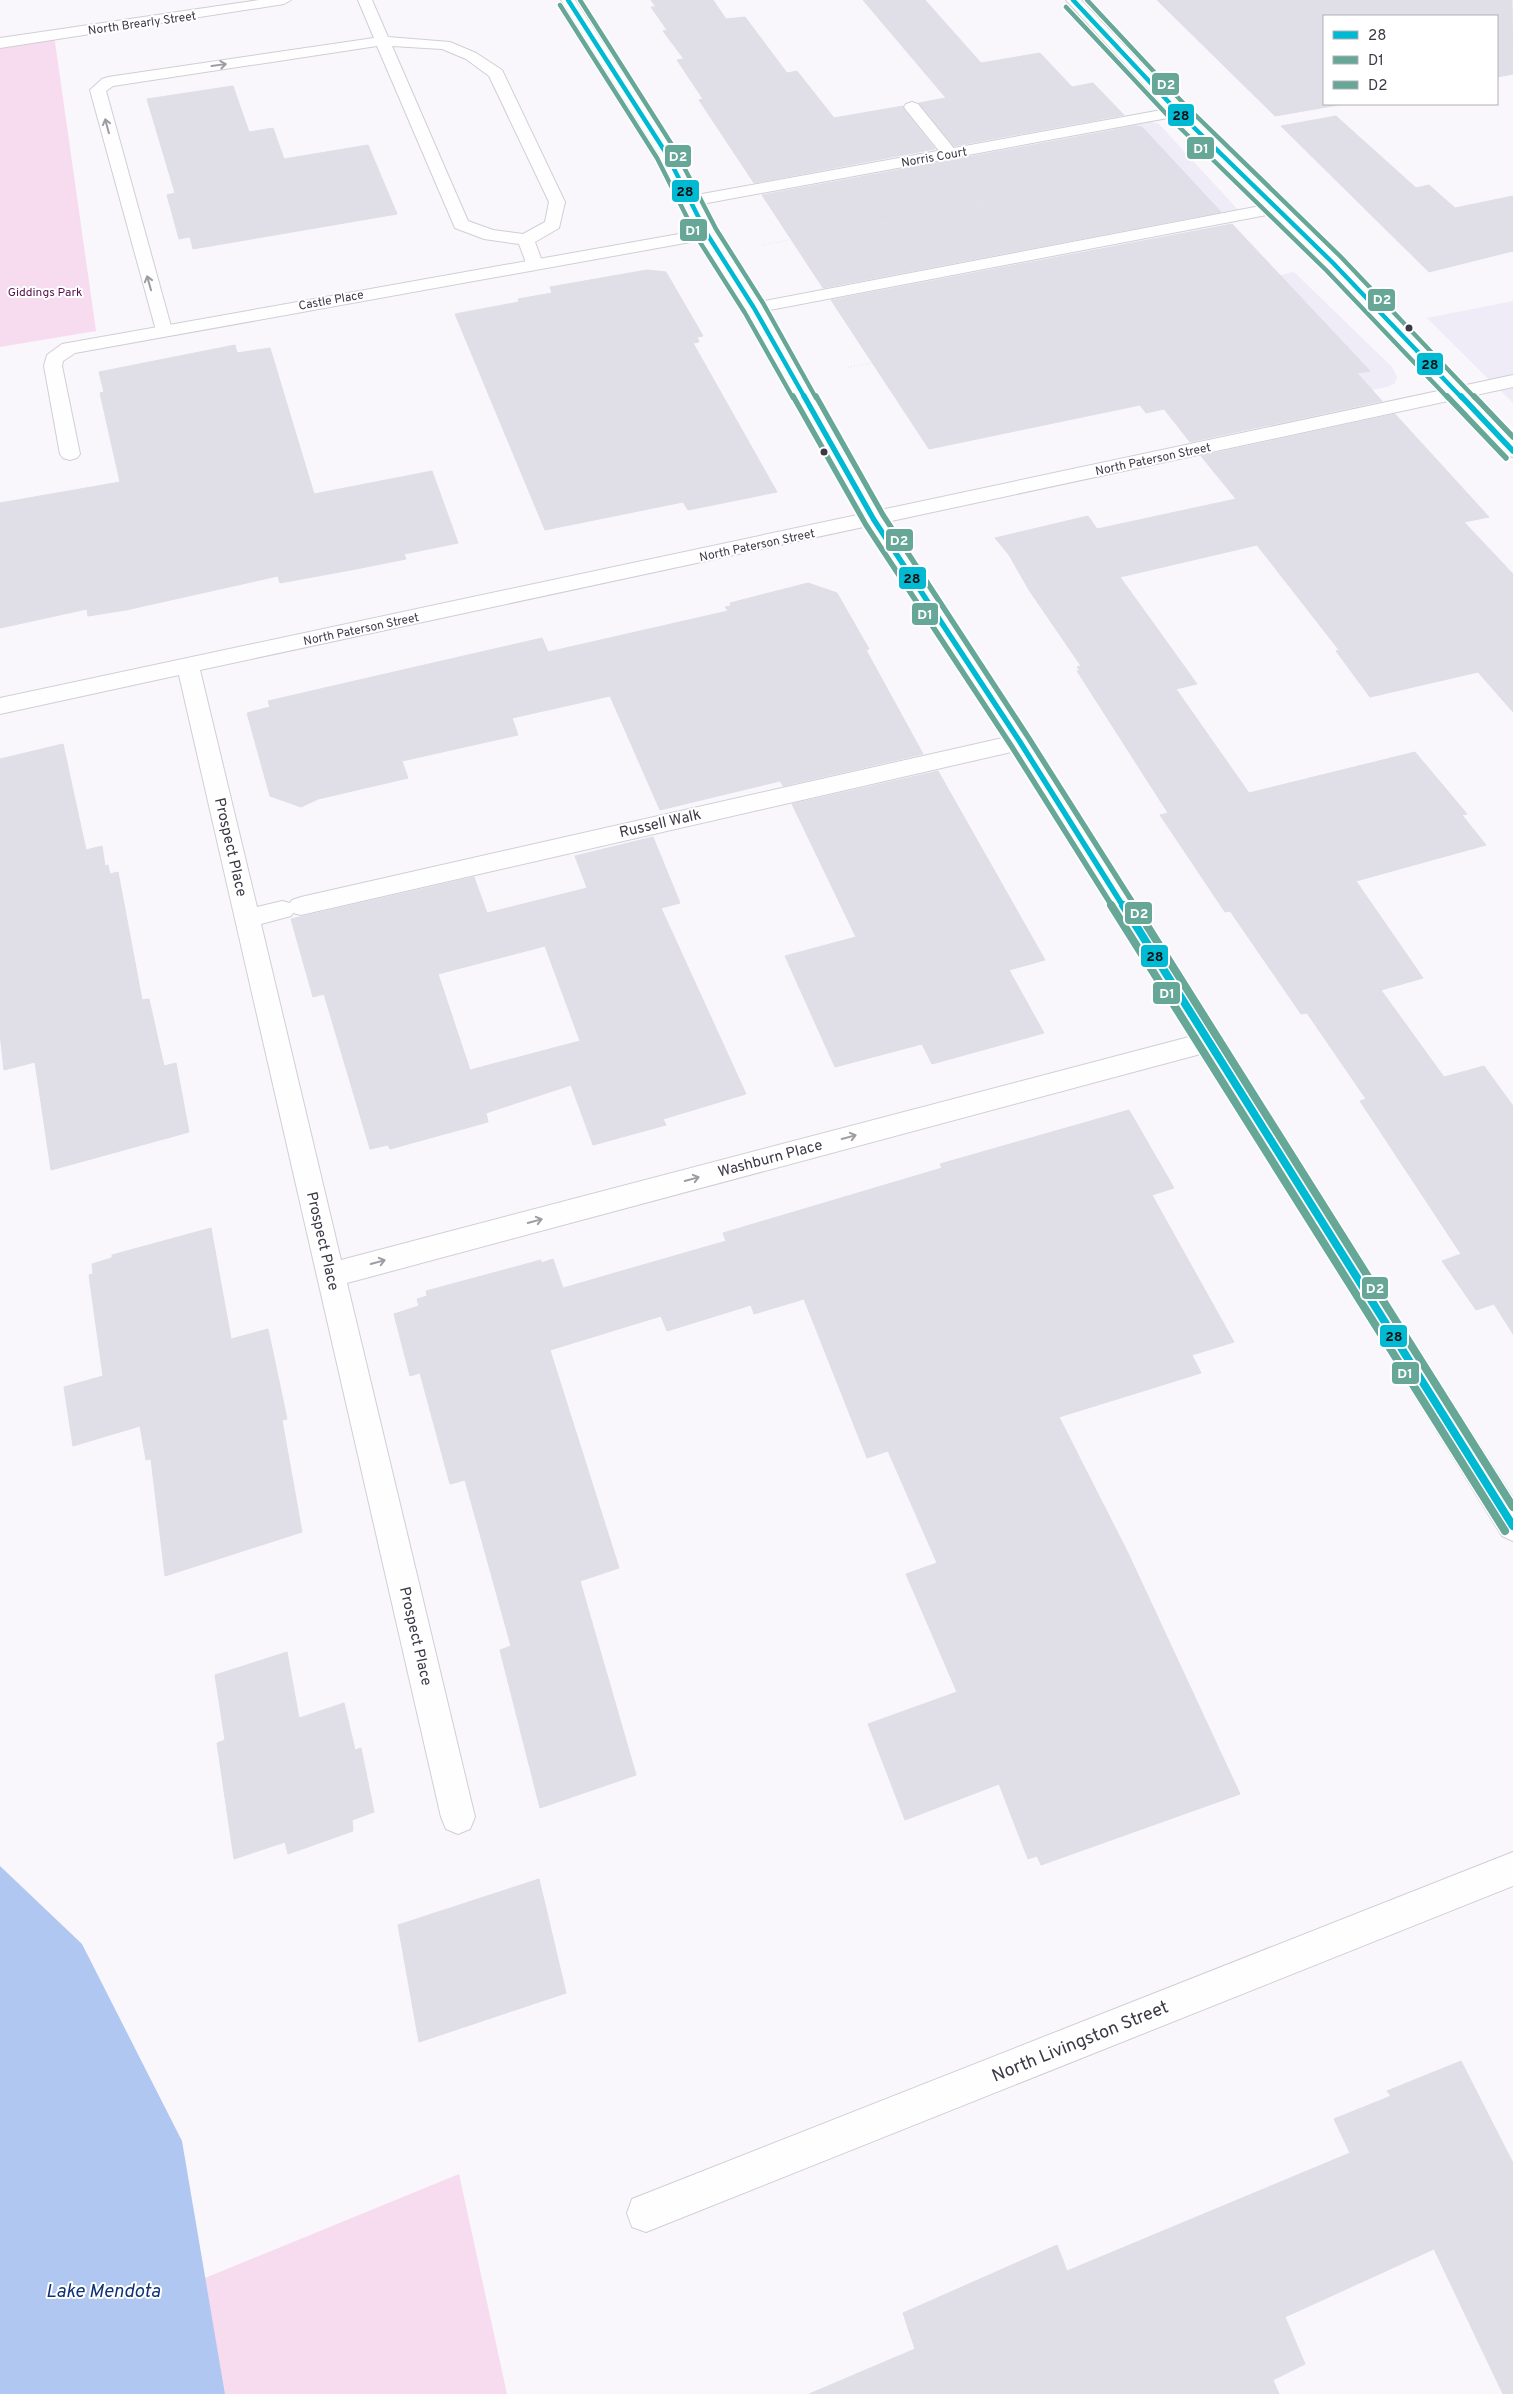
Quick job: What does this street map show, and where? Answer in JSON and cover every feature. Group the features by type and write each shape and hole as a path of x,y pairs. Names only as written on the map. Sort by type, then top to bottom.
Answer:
{"street":[{"name":"North Brearly Street","path":"0,43 229,10 284,0"},
{"path":"163,330 98,90 108,82 383,41 445,45 471,56 496,73 557,202 553,224 526,240 490,235 461,224 383,41 365,0"},
{"path":"568,0 666,153 713,243 754,308 874,520 1020,742 1513,1526"},
{"path":"1073,0 1178,112 1385,316 1513,451"},
{"path":"912,107 950,154"},
{"name":"Norris Court","path":"691,201 1178,112"},
{"path":"754,308 1276,208"},
{"path":"526,240 534,264"},
{"name":"Castle Place","path":"70,454 53,366 54,359 60,353 80,344 534,264 713,243"},
{"name":"North Paterson Street","path":"0,706 1513,382"},
{"name":"Prospect Place","path":"188,666 458,1817"},
{"name":"Russell Walk","path":"248,918 1020,742"},
{"name":"Washburn Place","path":"331,1275 1208,1042"},
{"name":"North Livingston Street","path":"646,2213 1513,1869"}],"path":[{"path":"1086,166 1112,194"},
{"path":"713,243 852,228 1187,166"},
{"path":"966,188 989,216"},
{"path":"840,211 861,241"},
{"path":"848,367 888,360 932,340"}],"shaded area":[{"path":"1147,121 1159,124 1239,211 1197,220 1114,128"},
{"path":"1294,272 1392,367 1397,377 1395,383 1387,387 1281,409 1187,295"},
{"path":"1513,301 1513,403 1427,318"}],"green space":[{"name":"Giddings Park","path":"54,35 96,331 0,347 0,43"},
{"path":"459,2174 507,2394 225,2394 205,2278"}],"water":[{"name":"Lake Mendota","path":"0,1866 82,1944 182,2141 225,2394 0,2394"}],"building":[{"path":"651,0 713,0 726,19 745,17 787,73 797,71 834,118 903,106 935,149 754,183 699,100 703,99 677,60 684,59 663,31 667,30 651,7 656,7"},
{"path":"863,0 925,0 981,63 1040,53 1072,87 1093,83 1124,115 954,146 919,103 946,98"},
{"path":"1157,0 1512,0 1513,74 1498,77 1498,15 1323,15 1323,105 1338,105 1275,116"},
{"path":"233,86 249,132 273,128 284,159 368,145 397,214 193,249 190,237 179,239 167,195 175,193 147,99"},
{"path":"1336,116 1416,188 1429,185 1455,208 1513,196 1513,251 1429,272 1281,126"},
{"path":"1135,126 1142,127 1221,212 823,288 762,195"},
{"path":"1232,224 1370,371 1357,373 1382,401 1190,442 1164,409 1146,413 1140,405 929,449 831,300"},
{"path":"647,270 666,272 703,336 697,337 699,342 693,343 777,492 688,510 683,502 545,530 455,314 519,302 518,299 552,293 550,287"},
{"path":"235,345 237,353 270,348 314,494 432,471 458,543 404,554 406,559 356,569 280,583 278,576 126,610 88,616 87,609 0,628 0,503 120,482 100,393 104,392 99,372"},
{"path":"1395,414 1489,517 1464,522 1513,574 1513,712 1478,672 1370,697 1336,651 1339,650 1257,545 1120,577 1197,684 1176,689 1249,793 1415,752 1467,814 1462,815 1486,845 1356,881 1423,978 1381,990 1444,1077 1484,1066 1513,1106 1513,1334 1494,1304 1476,1310 1442,1261 1461,1254 1360,1101 1366,1099 1307,1013 1301,1014 1230,911 1225,912 1160,815 1168,813 1077,671 1080,671 1077,667 1081,666 1029,590 1009,555 995,538 1088,516 1097,529 1236,499 1201,456"},
{"path":"808,583 837,593 869,649 866,650 923,754 783,786 780,781 660,810 610,696 512,718 518,735 402,761 408,778 318,799 301,807 270,796 247,713 270,707 268,701 542,638 548,652 728,611 725,607 731,606 730,603"},
{"path":"63,744 86,850 102,846 105,866 108,865 110,874 118,872 142,1000 149,999 164,1066 176,1063 189,1132 51,1170 35,1062 4,1070 0,1034 0,759"},
{"path":"938,771 1045,960 1009,970 1044,1033 932,1064 922,1044 835,1067 785,956 856,937 792,804"},
{"path":"653,837 680,903 661,908 746,1094 663,1119 666,1125 593,1145 571,1085 486,1113 488,1122 390,1149 388,1145 370,1149 324,994 313,997 291,919 474,877 487,913 587,888 575,856","holes":["545,946 580,1041 470,1070 438,974"]},
{"path":"1129,1110 1174,1188 1152,1195 1234,1342 1192,1355 1201,1373 1059,1417 1128,1553 1240,1794 1041,1865 1037,1856 1028,1859 999,1784 905,1820 868,1724 957,1692 906,1574 937,1563 888,1451 867,1458 804,1299 754,1314 751,1305 667,1331 661,1316 550,1350 619,1568 580,1581 636,1775 540,1808 500,1650 511,1646 465,1480 450,1484 420,1373 410,1376 394,1314 419,1306 417,1299 427,1296 426,1291 541,1260 541,1263 553,1259 563,1288 726,1241 723,1233 942,1168 940,1164"},
{"path":"211,1228 231,1339 268,1329 287,1419 282,1420 302,1532 165,1576 151,1459 146,1460 140,1426 73,1446 64,1387 103,1376 89,1275 93,1274 92,1264 112,1258 112,1255"},
{"path":"287,1652 299,1718 344,1703 355,1750 361,1748 374,1812 352,1820 353,1831 288,1854 285,1842 234,1859 217,1743 225,1740 215,1675"},
{"path":"539,1879 566,1993 419,2042 398,1925"},
{"path":"1461,2061 1513,2163 1513,2394 1503,2394 1434,2249 1285,2317 1305,2364 1273,2380 1279,2394 809,2394 915,2349 903,2313 1057,2245 1067,2271 1350,2153 1334,2119 1391,2096 1387,2091"}],"transit line":[{"name":"28","path":"568,0 666,153 707,234 754,308 874,520 1020,742 1513,1526"},
{"name":"D2","path":"580,0 674,148 716,229 763,303 883,515 1028,737 1513,1507"},
{"name":"28","path":"1073,0 1178,112 1333,263 1513,451"},
{"name":"D2","path":"1087,0 1185,105 1340,256 1513,437"},
{"name":"D1","path":"560,5 657,158 698,239 745,313 866,525 1012,747 1505,1531"},
{"name":"D1","path":"1066,7 1171,119 1326,270 1506,458"}]}
